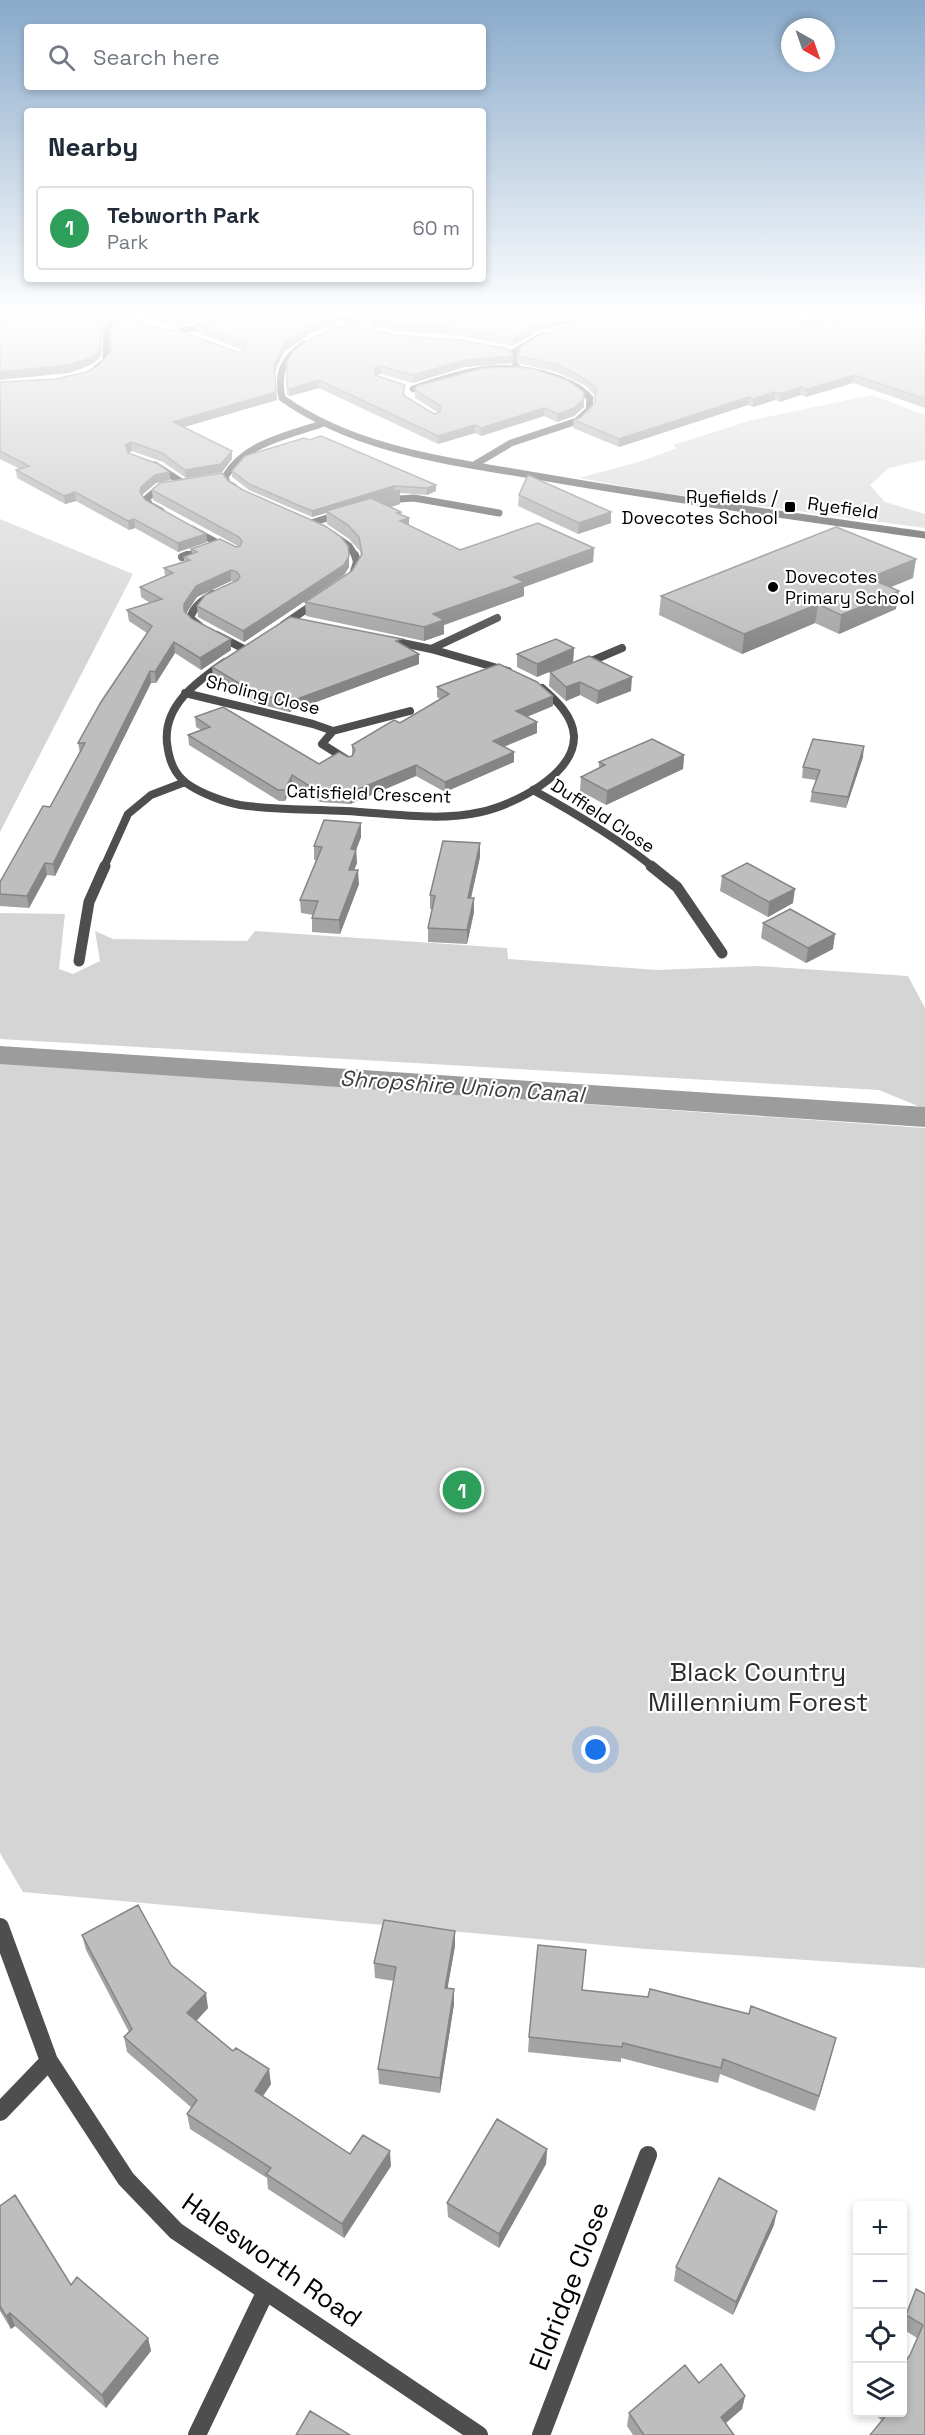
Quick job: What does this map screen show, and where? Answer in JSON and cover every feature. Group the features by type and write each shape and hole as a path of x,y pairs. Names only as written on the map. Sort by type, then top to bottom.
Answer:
{"street":[{"path":"240,492 227,483 225,477 228,469 246,452 311,428"},
{"name":"Ryefield","path":"333,428 394,447 474,465 682,500 925,535"},
{"path":"474,465 511,443 557,428"},
{"path":"151,463 161,467 183,483"},
{"path":"214,478 225,477"},
{"path":"170,516 150,505 146,499 159,488 193,481"},
{"path":"373,504 395,498 414,498 499,513"},
{"path":"311,523 352,510"},
{"path":"301,519 340,539 355,553 358,563 356,572 349,580"},
{"path":"180,522 237,552"},
{"path":"182,557 219,544"},
{"path":"219,591 199,603 190,618 196,624 244,649"},
{"path":"272,632 330,593"},
{"path":"430,649 497,618"},
{"path":"292,620 303,622"},
{"path":"373,637 503,668 520,676"},
{"path":"78,961 89,902 128,814 151,795 185,782 172,767 166,743 168,718 185,693 206,674 253,643"},
{"path":"569,670 622,648"},
{"name":"Catisfield Crescent","path":"185,782 239,804 423,815 456,815 494,809 547,782 561,769 572,750 573,731 567,712 556,699 537,684 547,679"},
{"name":"Sholing Close","path":"185,693 313,724 333,731 410,711"},
{"name":"Sholing Close","path":"333,731 322,744 349,761"},
{"name":"Duffield Close","path":"533,790 575,813 629,848 677,887 722,953"},
{"name":"Halesworth Road","path":"0,1927 48,2061 126,2179 176,2231 265,2293 480,2435"},
{"path":"0,2112 48,2061"},
{"name":"Eldridge Close","path":"541,2435 648,2155"},
{"path":"197,2435 265,2293"}],"green space":[{"path":"728,428 925,428 925,460 889,468 870,485 885,502 925,514 925,528 656,492 579,478 642,461 677,448 673,445"},
{"path":"0,519 133,574 0,832"},
{"path":"0,913 65,914 59,969 73,974 100,961 95,931 113,939 247,941 255,931 507,948 508,959 657,970 757,966 908,976 925,1008 925,1109 879,1090 0,1039"},
{"name":"Black Country Millennium Forest","path":"0,1063 925,1128 925,1968 646,1949 23,1892 0,1853"}],"building":[{"path":"0,428 184,428 232,451 221,464 185,470 162,453 131,442 125,445 128,453 158,464 169,472 155,475 141,487 140,492 145,500 206,534 178,543 134,519 128,521 75,492 64,496 16,470 29,466 0,451"},
{"path":"420,428 466,428 438,436"},
{"path":"592,428 654,428 619,439"},
{"path":"321,436 436,485 427,488 394,486 312,511 249,484 232,471 245,456 304,438 309,440"},
{"path":"222,473 228,481 243,490 325,526 341,537 348,546 349,556 344,565 243,631 197,606 205,595 238,580 240,576 237,572 231,570 196,586 184,604 184,611 192,619 231,639 200,658 174,642 155,672 150,671 53,864 45,863 27,896 0,894 0,882 43,806 50,807 85,743 78,743 101,702 152,626 127,610 162,599 140,587 173,573 164,568 190,560 184,557 197,552 191,549 220,539 236,547 240,546 242,541 239,537 152,490 160,483"},
{"path":"528,475 611,512 579,523 519,495"},
{"path":"400,490 373,499 409,518 400,521 460,550 538,523 594,548 514,577 524,582 433,614 444,620 424,627 305,602 352,571 362,554 359,537 348,525 326,511"},
{"path":"836,527 916,559 869,578 899,591 841,615 818,604 744,634 661,596"},
{"path":"290,617 402,639 396,641 419,654 289,702 255,693 212,667"},
{"path":"556,639 574,648 537,664 517,654"},
{"path":"589,656 632,677 598,691 580,682 566,687 550,672"},
{"path":"499,664 537,682 553,696 516,711 537,722 493,741 514,752 445,782 416,765 349,793 319,792 292,775 285,790 278,790 188,735 210,727 195,717 223,707 319,764 339,752 348,757 352,756 355,750 352,745 394,720 400,723 449,694 437,687"},
{"path":"652,739 684,755 607,791 581,777 605,765 599,762"},
{"path":"813,739 864,746 848,797 812,792 820,770 803,767"},
{"path":"324,820 361,823 351,849 356,850 349,870 358,870 339,920 312,918 318,901 300,900 322,847 314,846"},
{"path":"443,841 480,843 468,898 474,898 467,930 428,928 435,896 430,895"},
{"path":"747,863 795,889 769,902 722,876"},
{"path":"790,909 835,934 808,948 763,923"},
{"path":"138,1905 171,1965 206,1993 187,2013 233,2051 236,2048 269,2069 255,2091 350,2154 363,2135 390,2151 342,2224 266,2174 271,2168 187,2114 197,2100 124,2037 132,2029 82,1935"},
{"path":"384,1920 455,1931 445,1988 454,1989 440,2078 378,2069 396,1967 374,1963"},
{"path":"538,1945 586,1950 582,1990 648,1997 650,1989 749,2014 751,2006 836,2038 819,2096 723,2059 721,2068 623,2043 622,2047 529,2037"},
{"path":"497,2119 547,2149 499,2234 447,2203"},
{"path":"719,2178 777,2211 736,2302 676,2267"},
{"path":"15,2195 71,2285 77,2277 148,2338 102,2395 10,2313 6,2316 0,2306 0,2206"},
{"path":"916,2289 925,2294 925,2435 870,2435 885,2417 907,2417 907,2359 923,2325 907,2316"},
{"path":"721,2364 745,2396 721,2417 734,2435 644,2435 629,2413 685,2365 699,2383"},
{"path":"310,2411 350,2435 296,2435"}],"waterway":[{"name":"Shropshire Union Canal","path":"0,1055 925,1117"}],"place":[{"name":"Ryefields / Dovecotes School","path":"790,507"},
{"name":"Dovecotes Primary School","path":"773,587"},
{"name":"Tebworth Park","path":"462,1490"}]}
